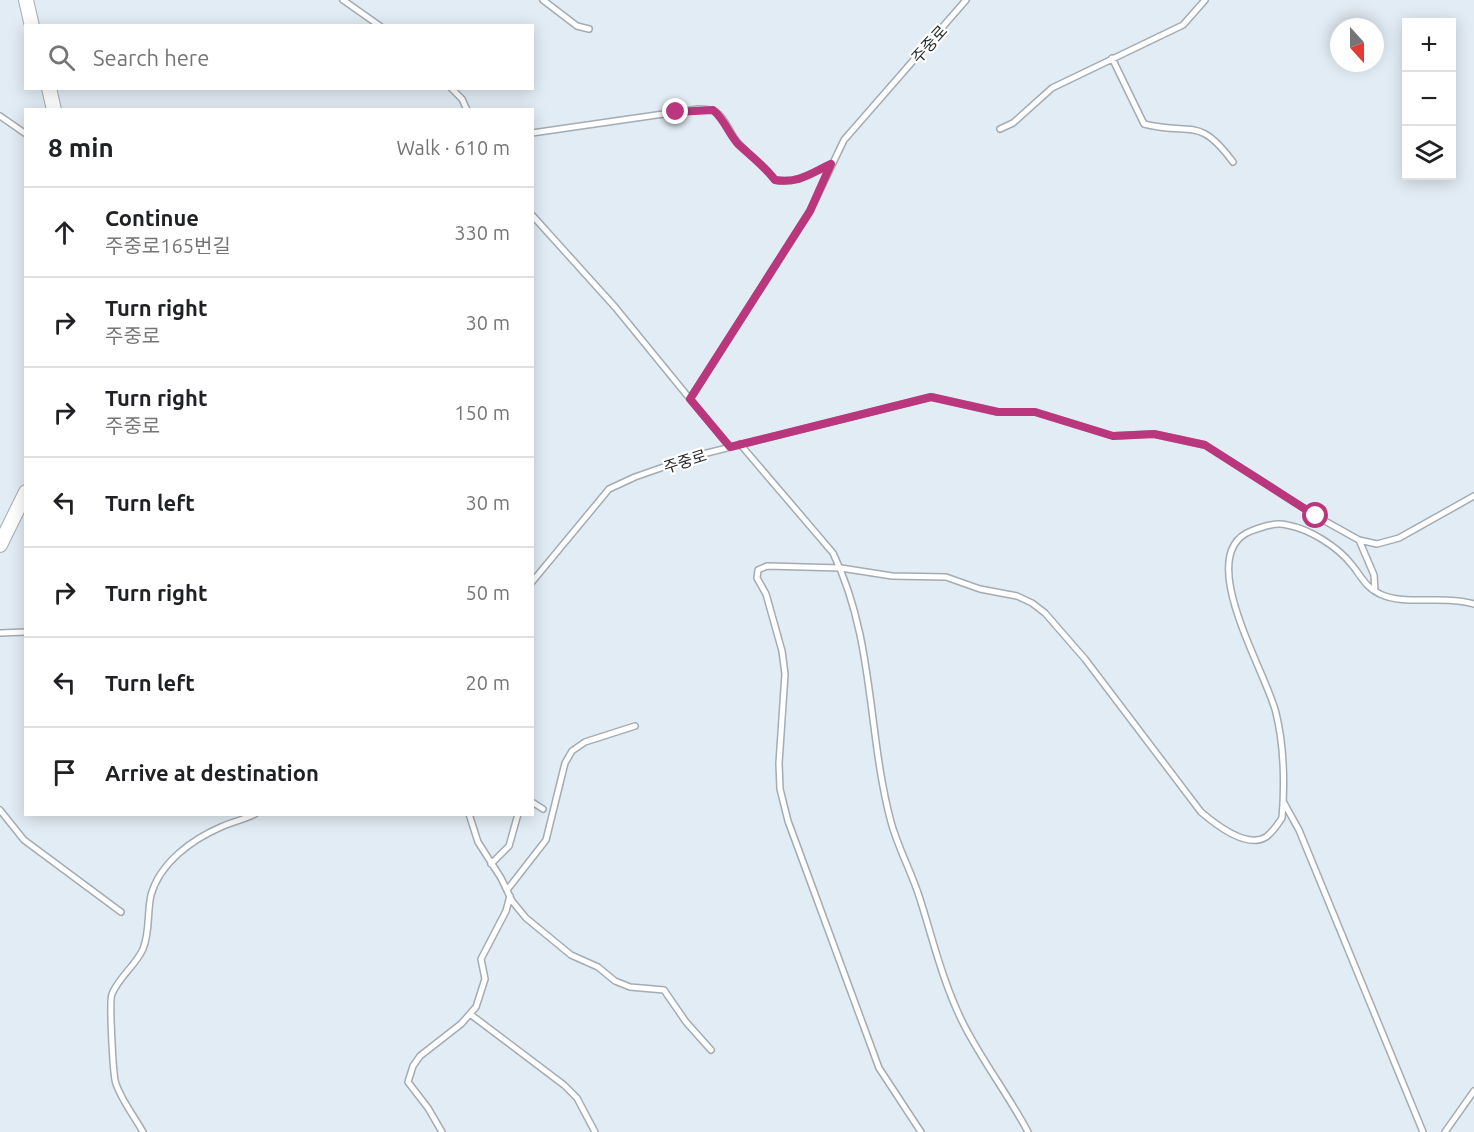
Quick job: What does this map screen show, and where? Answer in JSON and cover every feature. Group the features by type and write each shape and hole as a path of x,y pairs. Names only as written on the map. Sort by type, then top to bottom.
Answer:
{"street":[{"path":"26,0 32,24"},
{"path":"49,90 54,108"},
{"path":"0,545 20,515 24,500"}],"lane":[{"path":"343,0 377,24"},
{"path":"543,0 577,26 589,29"},
{"name":"주중로","path":"534,580 609,489 635,477 730,447 690,399 810,211 844,141 966,0"},
{"path":"1000,129 1013,123 1052,88 1183,25 1205,0"},
{"path":"1112,58 1144,124 1170,130 1200,130 1218,142 1233,162"},
{"path":"453,90 462,99 466,108"},
{"path":"534,133 698,109 713,110 724,120 729,133 765,167 775,180 789,183 805,178 831,164"},
{"path":"0,116 24,133"},
{"path":"534,217 615,307 690,399"},
{"path":"730,447 931,397 998,412 1035,412 1113,436 1154,434 1205,445 1359,540 1377,544 1399,538 1474,496"},
{"path":"740,444 833,553 841,568 864,647 880,778 892,825 920,899 927,931 961,1020 1028,1132"},
{"path":"921,1132 879,1068 833,949 832,937 788,821 780,789 780,731 785,674 775,619 758,578 758,570 767,566 841,568 892,576 946,578 980,589 1017,596 1032,603 1045,613 1085,659 1189,799 1210,820 1246,839 1256,840 1266,837 1282,818 1283,801 1276,713 1234,603 1228,580 1228,559 1234,543 1248,533 1275,524 1288,525 1322,540 1342,554 1363,582 1389,598 1450,599 1474,604"},
{"path":"1359,540 1374,575 1375,591"},
{"path":"0,633 24,632"},
{"path":"442,1132 428,1108 408,1082 413,1066 420,1056 461,1024 476,1007 485,979 481,959 506,911 508,893 546,840 562,773 573,751 585,742 635,726"},
{"path":"1283,801 1299,830 1423,1132"},
{"path":"534,803 543,809"},
{"path":"0,810 24,840 121,912"},
{"path":"143,1132 116,1085 113,1074 115,1054 110,996 123,974 142,952 146,940 151,897 161,871 177,855 203,837 221,826 249,816"},
{"path":"471,816 478,842 508,893 526,918 571,955 598,967 615,981 630,987 664,990 679,1013 711,1050"},
{"path":"491,864 509,846 517,816"},
{"path":"470,1014 578,1098 595,1132"},
{"path":"1445,1132 1474,1091"}],"route":[{"path":"676,112 698,109 713,110 724,120 729,133 765,167 775,180 789,183 805,178 831,164 810,211 690,399 730,447 883,407 931,397 998,412 1035,412 1113,436 1132,437 1154,434 1182,438 1205,445 1231,459 1316,516"}]}
